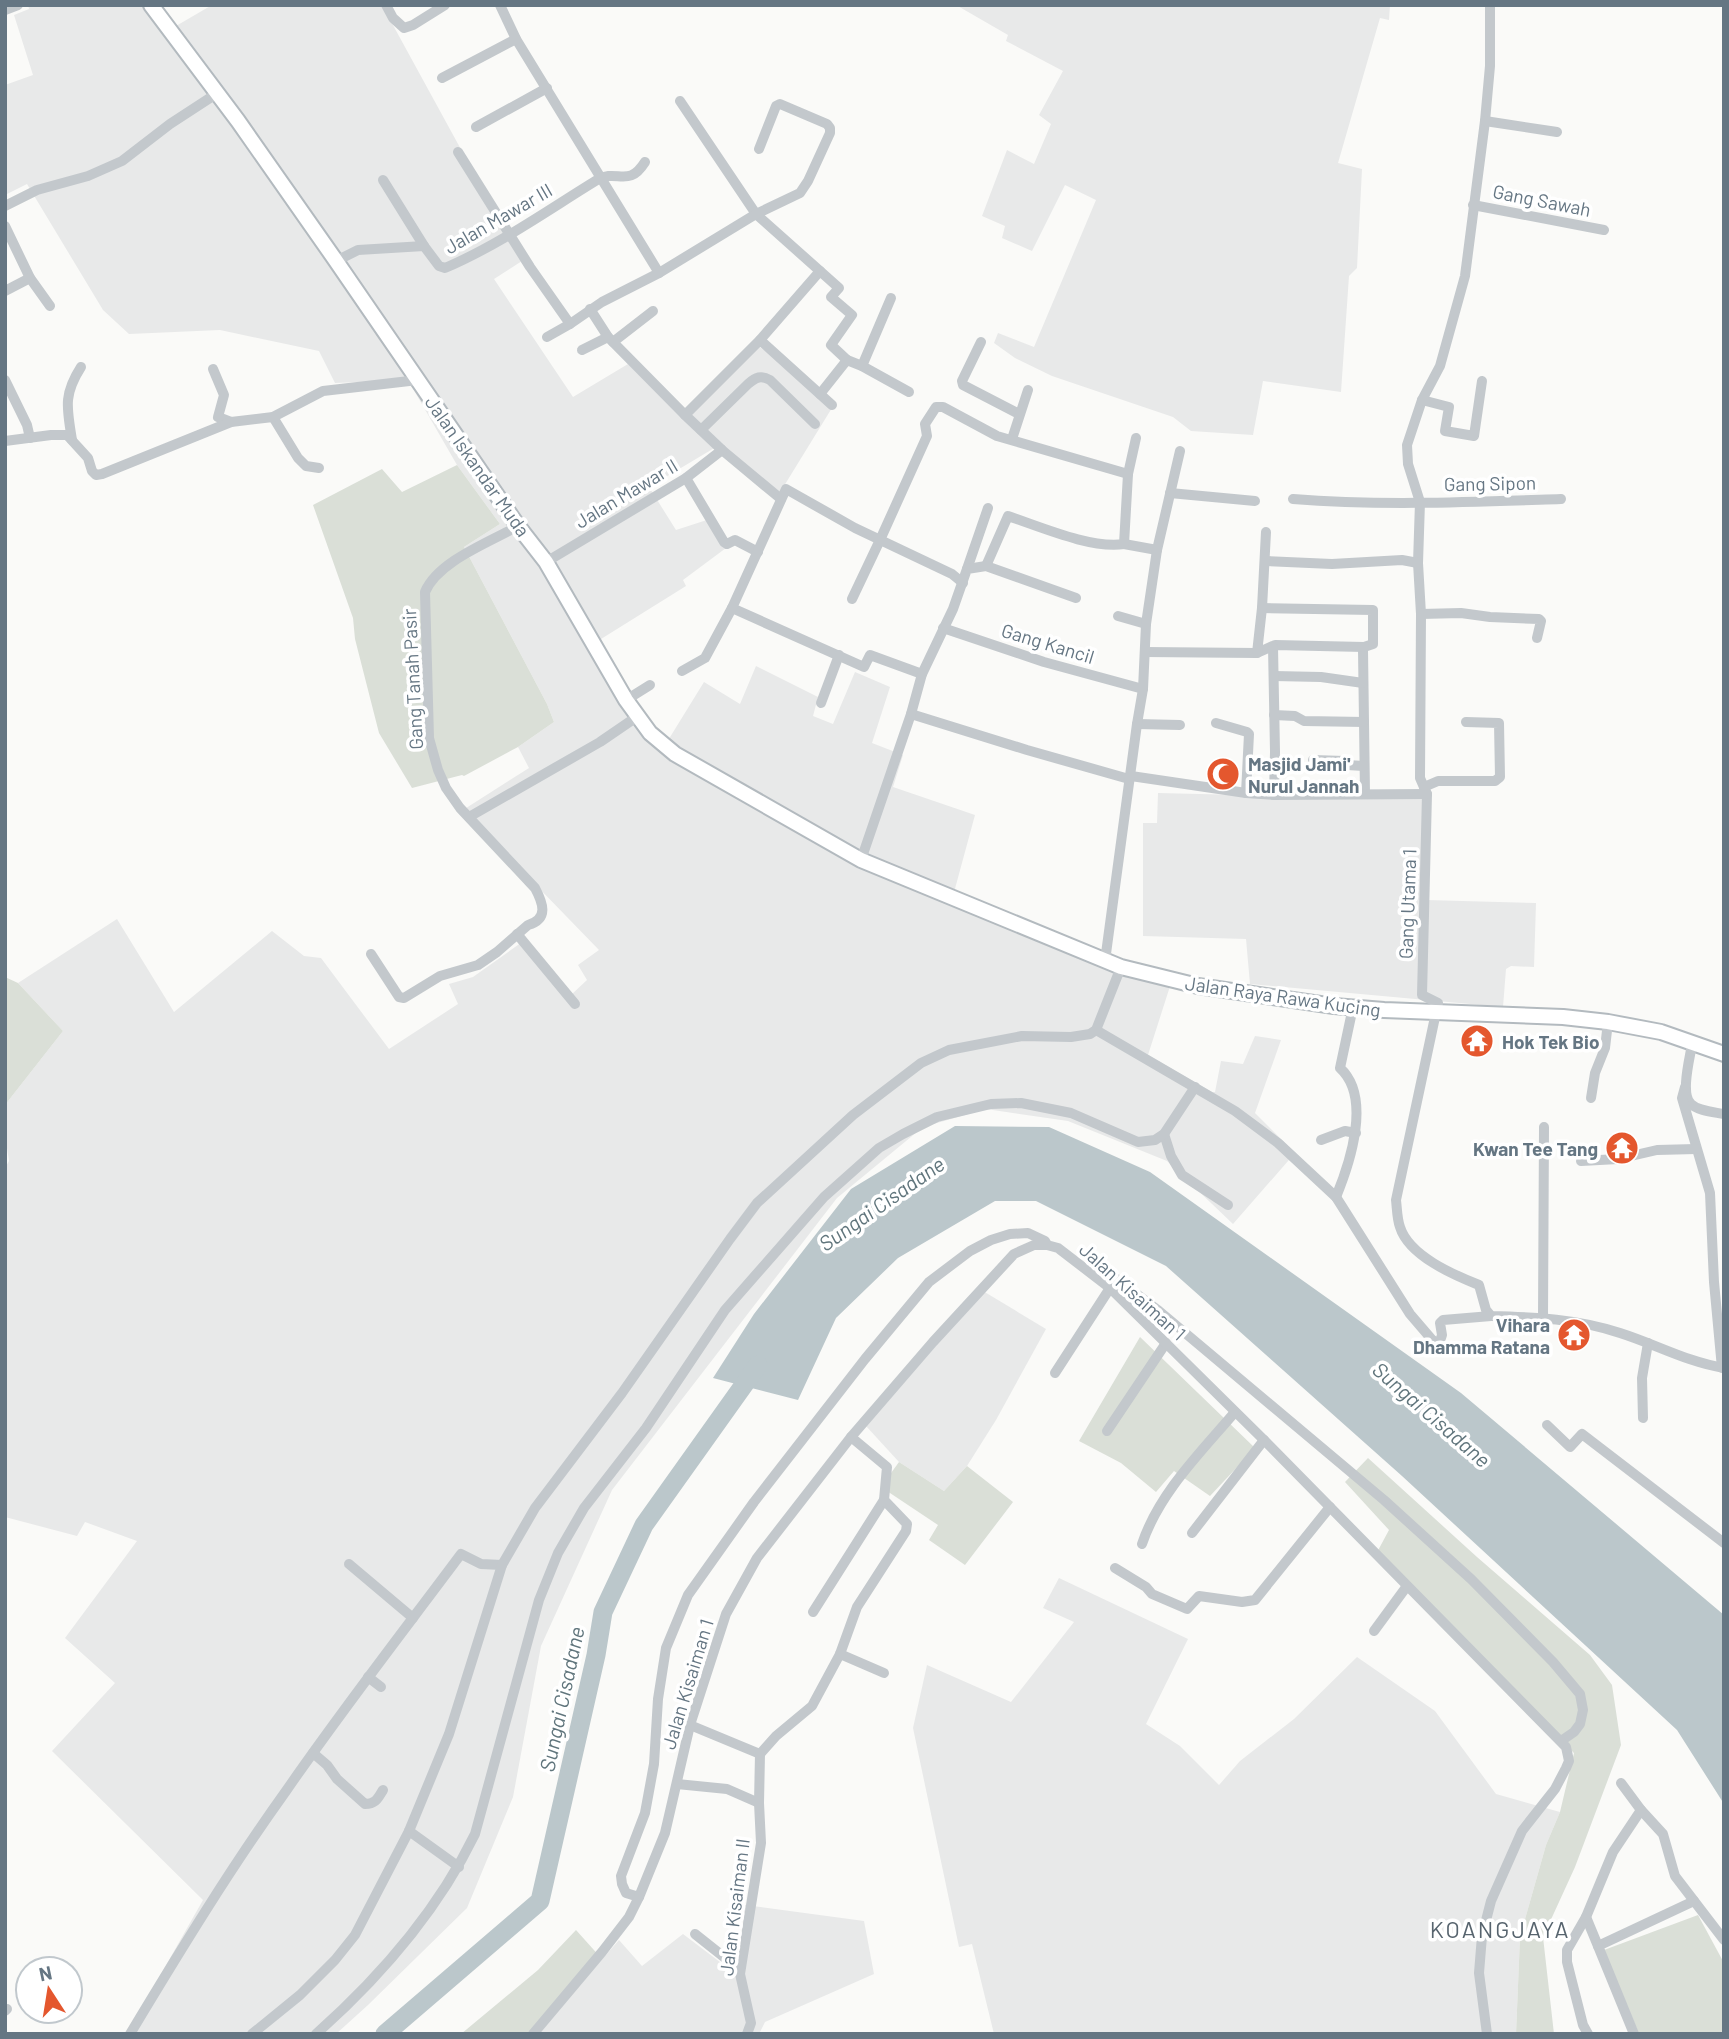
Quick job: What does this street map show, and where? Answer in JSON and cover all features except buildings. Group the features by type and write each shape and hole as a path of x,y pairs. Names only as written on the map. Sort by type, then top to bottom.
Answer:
{"street":[{"path":"5,10 18,5"},
{"name":"Jalan Iskandar Muda","path":"151,5 238,121 518,526 546,562 626,700 650,733 676,754 861,860"},
{"path":"386,5 404,28 445,5"},
{"path":"500,5 516,38 659,273"},
{"path":"1426,791 1420,778 1420,502 1408,464 1407,444 1422,400 1440,366 1465,276 1485,121 1490,66 1490,5"},
{"path":"442,78 516,38"},
{"path":"476,127 547,88"},
{"path":"5,206 37,190 88,176 122,162 170,124 216,94"},
{"path":"680,101 756,214 839,288 831,298 852,314 831,345 847,360 909,392"},
{"path":"547,337 590,309 659,273 756,214 800,193 830,128 827,124 780,104 776,106 760,149"},
{"path":"1485,121 1557,132"},
{"path":"458,152 570,324"},
{"path":"602,177 628,177 635,174 645,162"},
{"name":"Jalan Mawar III","path":"336,261 358,250 424,246 439,266 445,268 509,234 602,177"},
{"path":"383,180 424,246"},
{"name":"Gang Sawah","path":"1473,205 1604,230"},
{"path":"5,226 30,278 50,306"},
{"path":"685,415 760,340 820,271"},
{"path":"5,291 30,278"},
{"path":"863,366 891,298"},
{"path":"590,309 611,339 685,415 781,499"},
{"path":"582,350 611,339 653,310"},
{"path":"760,340 832,405"},
{"path":"981,342 962,385 1019,414"},
{"path":"820,394 847,360"},
{"path":"72,440 68,396 70,385 81,367"},
{"path":"213,369 224,396 218,417 231,422"},
{"path":"701,430 756,377 764,376 815,424"},
{"path":"5,380 27,425 30,438"},
{"path":"5,441 67,435 88,458 96,475 231,422 273,417 324,391 418,380"},
{"path":"1422,400 1448,407 1445,431 1474,436 1482,381"},
{"path":"1012,439 1028,390"},
{"path":"852,598 927,436 925,424 936,407 943,407 998,436 1128,474"},
{"path":"273,417 298,458 306,466 319,468"},
{"path":"1124,544 1128,474 1136,438"},
{"name":"Jalan Mawar II","path":"546,562 686,478 722,450"},
{"path":"1105,961 1143,689 1146,624 1157,550 1180,451"},
{"path":"686,478 723,541 727,544 735,540 758,552"},
{"path":"682,671 705,658 732,608 786,489 880,540 952,574 963,583"},
{"path":"1170,493 1255,502"},
{"name":"Gang Sipon","path":"1293,499 1327,502 1561,499"},
{"path":"861,860 922,674 963,583 988,508"},
{"path":"986,566 1008,516 1085,541 1157,550"},
{"name":"Gang Tanah Pasir","path":"371,954 399,997 404,998 440,976 478,965 498,952 541,915 542,903 535,888 446,788 429,738 425,592 434,578 453,562 518,526"},
{"path":"1257,653 1266,532"},
{"path":"1265,561 1332,564 1402,561 1418,563"},
{"path":"967,569 986,566 1076,598"},
{"path":"732,608 864,667 870,655 922,674"},
{"path":"1145,652 1257,653 1273,647 1364,648 1373,644 1374,612 1371,609 1262,608"},
{"path":"1421,614 1461,613 1490,617 1539,618 1541,621 1537,638"},
{"path":"1118,616 1146,624"},
{"name":"Gang Kancil","path":"943,628 1044,662 1143,689"},
{"path":"1273,647 1274,794"},
{"path":"1364,648 1365,794"},
{"path":"821,703 839,655"},
{"path":"1274,676 1321,677 1363,683"},
{"path":"626,700 650,685"},
{"path":"911,714 1027,750 1130,777 1246,793 1274,794 1426,791 1438,781 1494,781 1500,777 1499,723 1466,722"},
{"path":"1274,715 1295,716 1304,721 1364,722"},
{"path":"469,817 600,742 638,716"},
{"path":"1216,723 1249,734 1246,793"},
{"path":"1137,724 1180,725"},
{"path":"1313,760 1344,761 1347,765 1364,766"},
{"name":"Gang Utama 1","path":"1426,791 1422,995 1438,1003 1435,1013"},
{"name":"Jalan Raya Rawa Kucing","path":"861,860 1121,967 1198,986 1353,1007 1563,1017 1608,1022 1661,1032 1724,1054"},
{"path":"517,934 575,1004"},
{"path":"252,2034 300,1995 335,1960 355,1935 409,1831 449,1734 502,1565 535,1508 622,1393 757,1203 853,1115 921,1063 949,1050 1022,1036 1071,1037 1090,1034 1096,1030 1121,967"},
{"path":"1336,1197 1356,1133 1355,1099 1350,1077 1340,1068 1353,1007"},
{"path":"1435,1013 1396,1200 1400,1227 1415,1249 1449,1273 1479,1285 1486,1310 1491,1316"},
{"path":"1591,1097 1595,1073 1605,1048 1608,1022"},
{"path":"1096,1030 1235,1111 1278,1143 1336,1197 1410,1314 1434,1342 1440,1341 1440,1323 1443,1320 1491,1316 1544,1317 1576,1321 1620,1332 1693,1361 1723,1368 1714,1282 1710,1194 1682,1098 1692,1044"},
{"path":"316,2034 342,2011 417,1928 459,1867 475,1834 539,1600 558,1553 584,1508 646,1428 725,1310 824,1197 879,1149 937,1117 991,1104 1021,1103 1071,1113 1138,1142 1155,1140 1164,1134 1195,1087"},
{"path":"1685,1087 1691,1105 1724,1114"},
{"path":"1544,1127 1544,1317"},
{"path":"1321,1140 1345,1131 1356,1133"},
{"path":"1164,1134 1171,1156 1182,1175 1228,1206"},
{"path":"1581,1161 1618,1159 1657,1150 1696,1149"},
{"path":"639,1897 626,1893 621,1875 645,1813 654,1764 658,1699 666,1648 688,1595 754,1502 865,1359 929,1282 970,1251 1010,1234 1028,1233 1040,1237 1047,1245"},
{"name":"Jalan Kisaiman 1","path":"533,2034 602,1952 629,1917 639,1897 665,1833 690,1725 726,1614 757,1558 851,1437 933,1342 1014,1254 1034,1245 1059,1248 1110,1288 1561,1741"},
{"path":"1090,1272 1098,1270 1110,1275 1158,1311 1384,1500 1471,1579 1568,1677 1580,1694 1583,1710 1580,1724 1561,1741 1566,1747 1569,1761 1566,1768 1555,1788 1522,1831 1491,1901 1482,1936 1479,1973 1486,2034"},
{"path":"1055,1373 1110,1288"},
{"path":"1107,1431 1166,1343"},
{"path":"1643,1418 1642,1378 1648,1343"},
{"path":"1142,1544 1169,1492 1235,1412"},
{"path":"1547,1425 1570,1447 1582,1434 1724,1543"},
{"path":"813,1612 884,1500 887,1467 851,1437"},
{"path":"1192,1534 1264,1440"},
{"path":"690,1725 760,1754 776,1736 812,1706 840,1654 857,1607 906,1531 906,1524 884,1500"},
{"path":"1115,1569 1146,1587 1152,1594 1187,1609 1199,1596 1242,1602 1255,1600 1330,1507"},
{"path":"130,2034 239,1858 368,1677 461,1554 481,1564 502,1565"},
{"path":"349,1564 413,1618"},
{"path":"1374,1631 1407,1586"},
{"path":"840,1654 884,1673"},
{"path":"368,1677 381,1687"},
{"path":"313,1753 365,1804 376,1801 383,1790"},
{"name":"Jalan Kisaiman II","path":"747,2034 751,2023 740,1974 761,1843 760,1754"},
{"path":"1621,1783 1663,1835 1675,1876 1724,1940"},
{"path":"677,1784 727,1789 759,1803"},
{"path":"1588,2034 1583,2025 1567,1962 1567,1951 1586,1917 1612,1852 1641,1810"},
{"path":"409,1831 459,1867"},
{"path":"1598,1946 1694,1901"},
{"path":"1586,1917 1634,2034"},
{"path":"695,1934 734,1965 740,1974"}],"shaded area":[{"path":"28,5 160,5 176,26 212,5 382,5 522,261 494,279 573,397 628,364 687,420 753,342 835,403 776,499 716,447 649,487 676,530 713,518 726,548 683,580 686,586 601,639 645,726 667,742 704,682 740,704 756,666 818,697 813,716 833,724 855,672 890,687 872,743 903,755 893,787 975,815 953,896 1172,980 1148,1055 1212,1092 1215,1092 1221,1061 1243,1064 1255,1036 1281,1040 1255,1113 1295,1153 1233,1224 1167,1161 1068,1121 986,1109 923,1127 837,1198 612,1490 541,1646 513,1797 467,1908 336,2034 127,2034 203,1900 52,1751 115,1683 65,1638 137,1541 85,1522 77,1536 5,1517 5,1168 9,1161 5,1135 5,1105 63,1031 18,983 117,919 174,1012 272,931 304,956 321,958 389,1049 458,1004 449,984 473,977 525,940 571,995 587,980 578,965 599,950 463,810 529,768 518,747 554,722 464,547 500,524 457,465 408,380 335,383 319,351 220,330 129,334 103,310 27,184 5,195 5,85 33,75 14,15 29,9"},
{"path":"956,5 1390,5 1389,20 1380,18 1338,163 1362,169 1357,268 1349,276 1341,392 1263,381 1253,435 1191,431 1173,417 1052,376 1015,358 994,343 998,333 1034,347 1096,200 1065,185 1032,251 1002,238 1005,226 982,216 1007,150 1034,164 1051,124 1039,115 1063,71 1006,41 1008,35"},
{"path":"457,465 500,524 464,547 554,722 518,747 464,776 412,788 379,733 355,639 353,618 313,505 382,469 402,492"},
{"path":"1158,793 1425,796 1426,900 1536,903 1534,967 1511,966 1506,969 1503,1007 1250,984 1246,939 1143,936 1143,823 1157,823"},
{"path":"5,977 18,983 63,1031 5,1105"},
{"path":"983,1291 1046,1329 996,1420 967,1466 944,1491 899,1462 866,1426"},
{"path":"1140,1337 1255,1448 1210,1496 1174,1471 1156,1492 1121,1463 1079,1441"},
{"path":"1368,1458 1590,1655 1612,1685 1621,1745 1575,1867 1543,1937 1554,2034 1516,2034 1520,1937 1546,1845 1560,1812 1574,1753 1375,1556 1389,1530 1345,1482"},
{"path":"899,1462 944,1491 967,1466 1013,1502 965,1565 929,1540 938,1525 881,1487"},
{"path":"1059,1578 1188,1639 1146,1724 1180,1746 1219,1785 1240,1761 1294,1719 1357,1657 1435,1711 1496,1794 1560,1812 1546,1845 1520,1937 1516,2034 994,2034 972,1944 959,1947 913,1728 927,1665 1011,1702 1074,1622 1043,1608"},
{"path":"745,1905 864,1921 874,1974 765,2022 759,2034 537,2034 619,1940 642,1966 683,1934 737,1975"},
{"path":"1698,1915 1724,1963 1724,2034 1639,2034 1604,1950"},
{"path":"576,1930 602,1959 537,2034 461,2034 538,1970"}],"water":[{"path":"955,1126 1049,1127 1150,1172 1461,1393 1724,1615 1724,1804 1677,1730 1402,1476 1166,1266 1036,1201 995,1201 898,1258 836,1318 798,1400 713,1378 754,1314 851,1189"}],"waterway":[{"name":"Sungai Cisadane","path":"385,2034 540,1901 596,1655 603,1612 644,1525 758,1365"}],"place":[{"name":"Masjid Jami' Nurul Jannah","path":"1223,774"},
{"name":"Hok Tek Bio","path":"1477,1041"},
{"name":"Kwan Tee Tang","path":"1622,1148"},
{"name":"Vihara Dhamma Ratana","path":"1574,1335"}],"district":[{"name":"KOANGJAYA","path":"1500,1929"}]}
